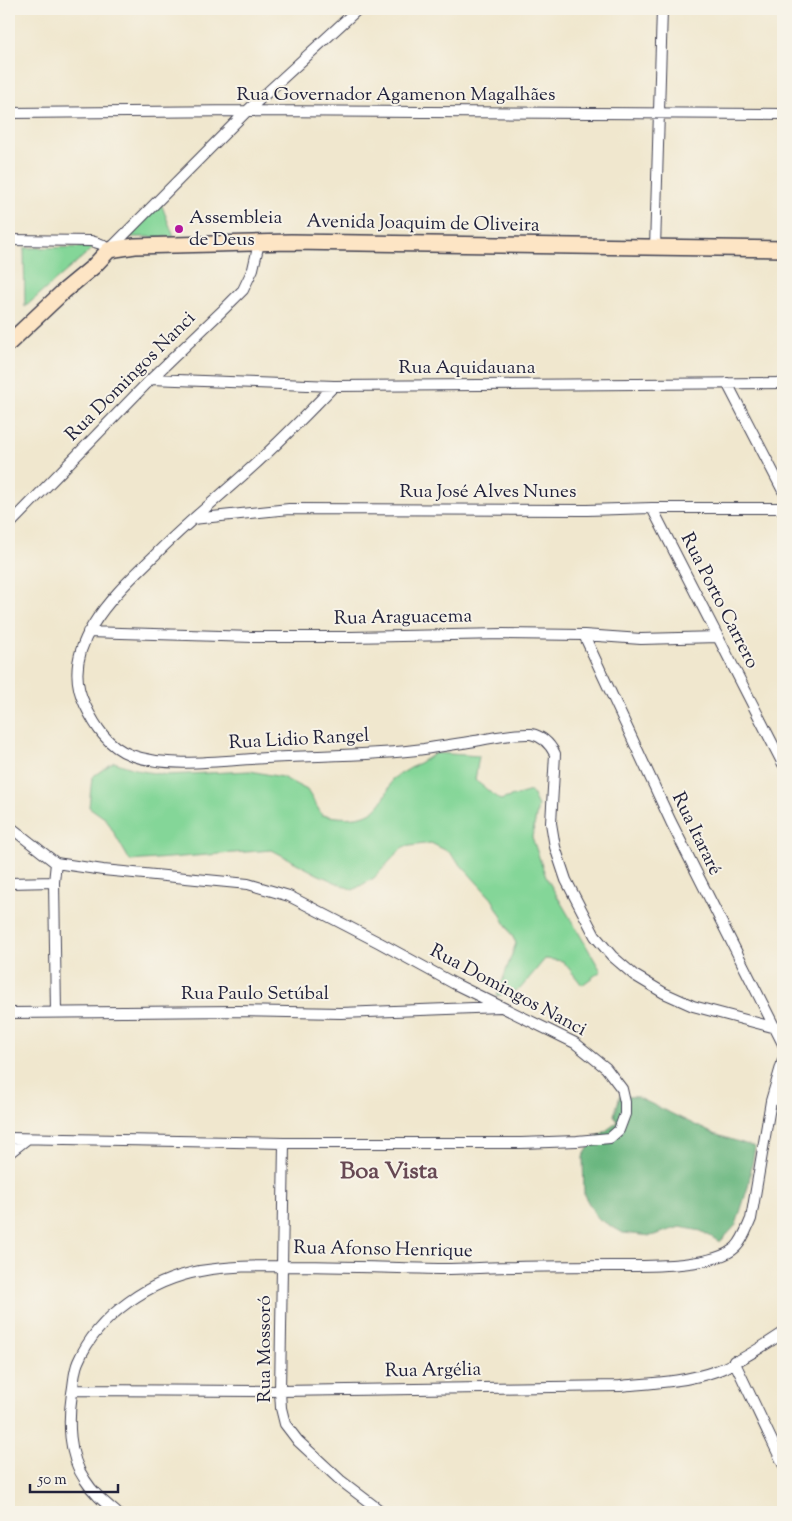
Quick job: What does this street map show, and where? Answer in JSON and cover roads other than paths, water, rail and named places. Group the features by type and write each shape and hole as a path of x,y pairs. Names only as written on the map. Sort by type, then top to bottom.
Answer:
{"main road":[{"name":"Avenida Joaquim de Oliveira","path":"109,250 135,246 215,243 783,249"},
{"path":"9,343 109,250"}],"street":[{"path":"9,240 91,241 101,244 109,250 247,111 358,9"},
{"path":"655,248 662,9"},
{"name":"Rua Governador Agamenon Magalhães","path":"9,113 247,111 783,114"},
{"name":"Rua Domingos Nanci","path":"9,524 151,379 242,290 253,269 259,243"},
{"name":"Rua Aquidauana","path":"151,379 334,386 783,382"},
{"path":"727,383 783,491"},
{"name":"Rua Lidio Rangel","path":"334,386 264,456 168,541 112,598 88,632 78,662 76,681 80,697 92,720 102,734 119,749 131,755 185,763 399,752 507,735 533,734 550,744 555,754 551,823 555,847 566,880 595,936 612,956 634,976 664,993 702,1008 776,1028"},
{"name":"Rua Porto Carrero","path":"652,508 783,764"},
{"name":"Rua José Alves Nunes","path":"193,519 289,509 586,510 783,508"},
{"name":"Rua Araguacema","path":"88,632 350,637 503,634 584,635 641,639 718,637"},
{"name":"Rua Itararé","path":"584,635 667,814 783,1044"},
{"name":"Rua Domingos Nanci","path":"9,826 56,863 103,870 248,884 288,896 575,1043 606,1068 622,1090 625,1102 625,1114 619,1130 610,1138 521,1143 284,1143 9,1138"},
{"path":"56,863 54,882 56,1012"},
{"path":"9,883 54,882"},
{"name":"Rua Paulo Setúbal","path":"9,1013 238,1010 341,1013 502,1007"},
{"name":"Rua Afonso Henrique","path":"116,1512 96,1495 83,1478 74,1458 70,1427 72,1390 77,1364 87,1345 102,1325 125,1305 157,1284 198,1271 254,1266 445,1269 656,1266 697,1262 721,1256 736,1247 745,1234 751,1219 770,1101 783,1060"},
{"path":"770,1101 783,1098"},
{"path":"9,1153 26,1139"},
{"name":"Rua Mossoró","path":"284,1143 280,1391 281,1408 285,1424 298,1441 340,1480 382,1512"},
{"name":"Rua Argélia","path":"72,1390 280,1391 620,1386 671,1382 716,1371 783,1333"},
{"path":"734,1362 783,1464"}],"place":[{"name":"Assembleia de Deus","path":"179,229"}],"district":[{"name":"Boa Vista","path":"389,1172"}]}
